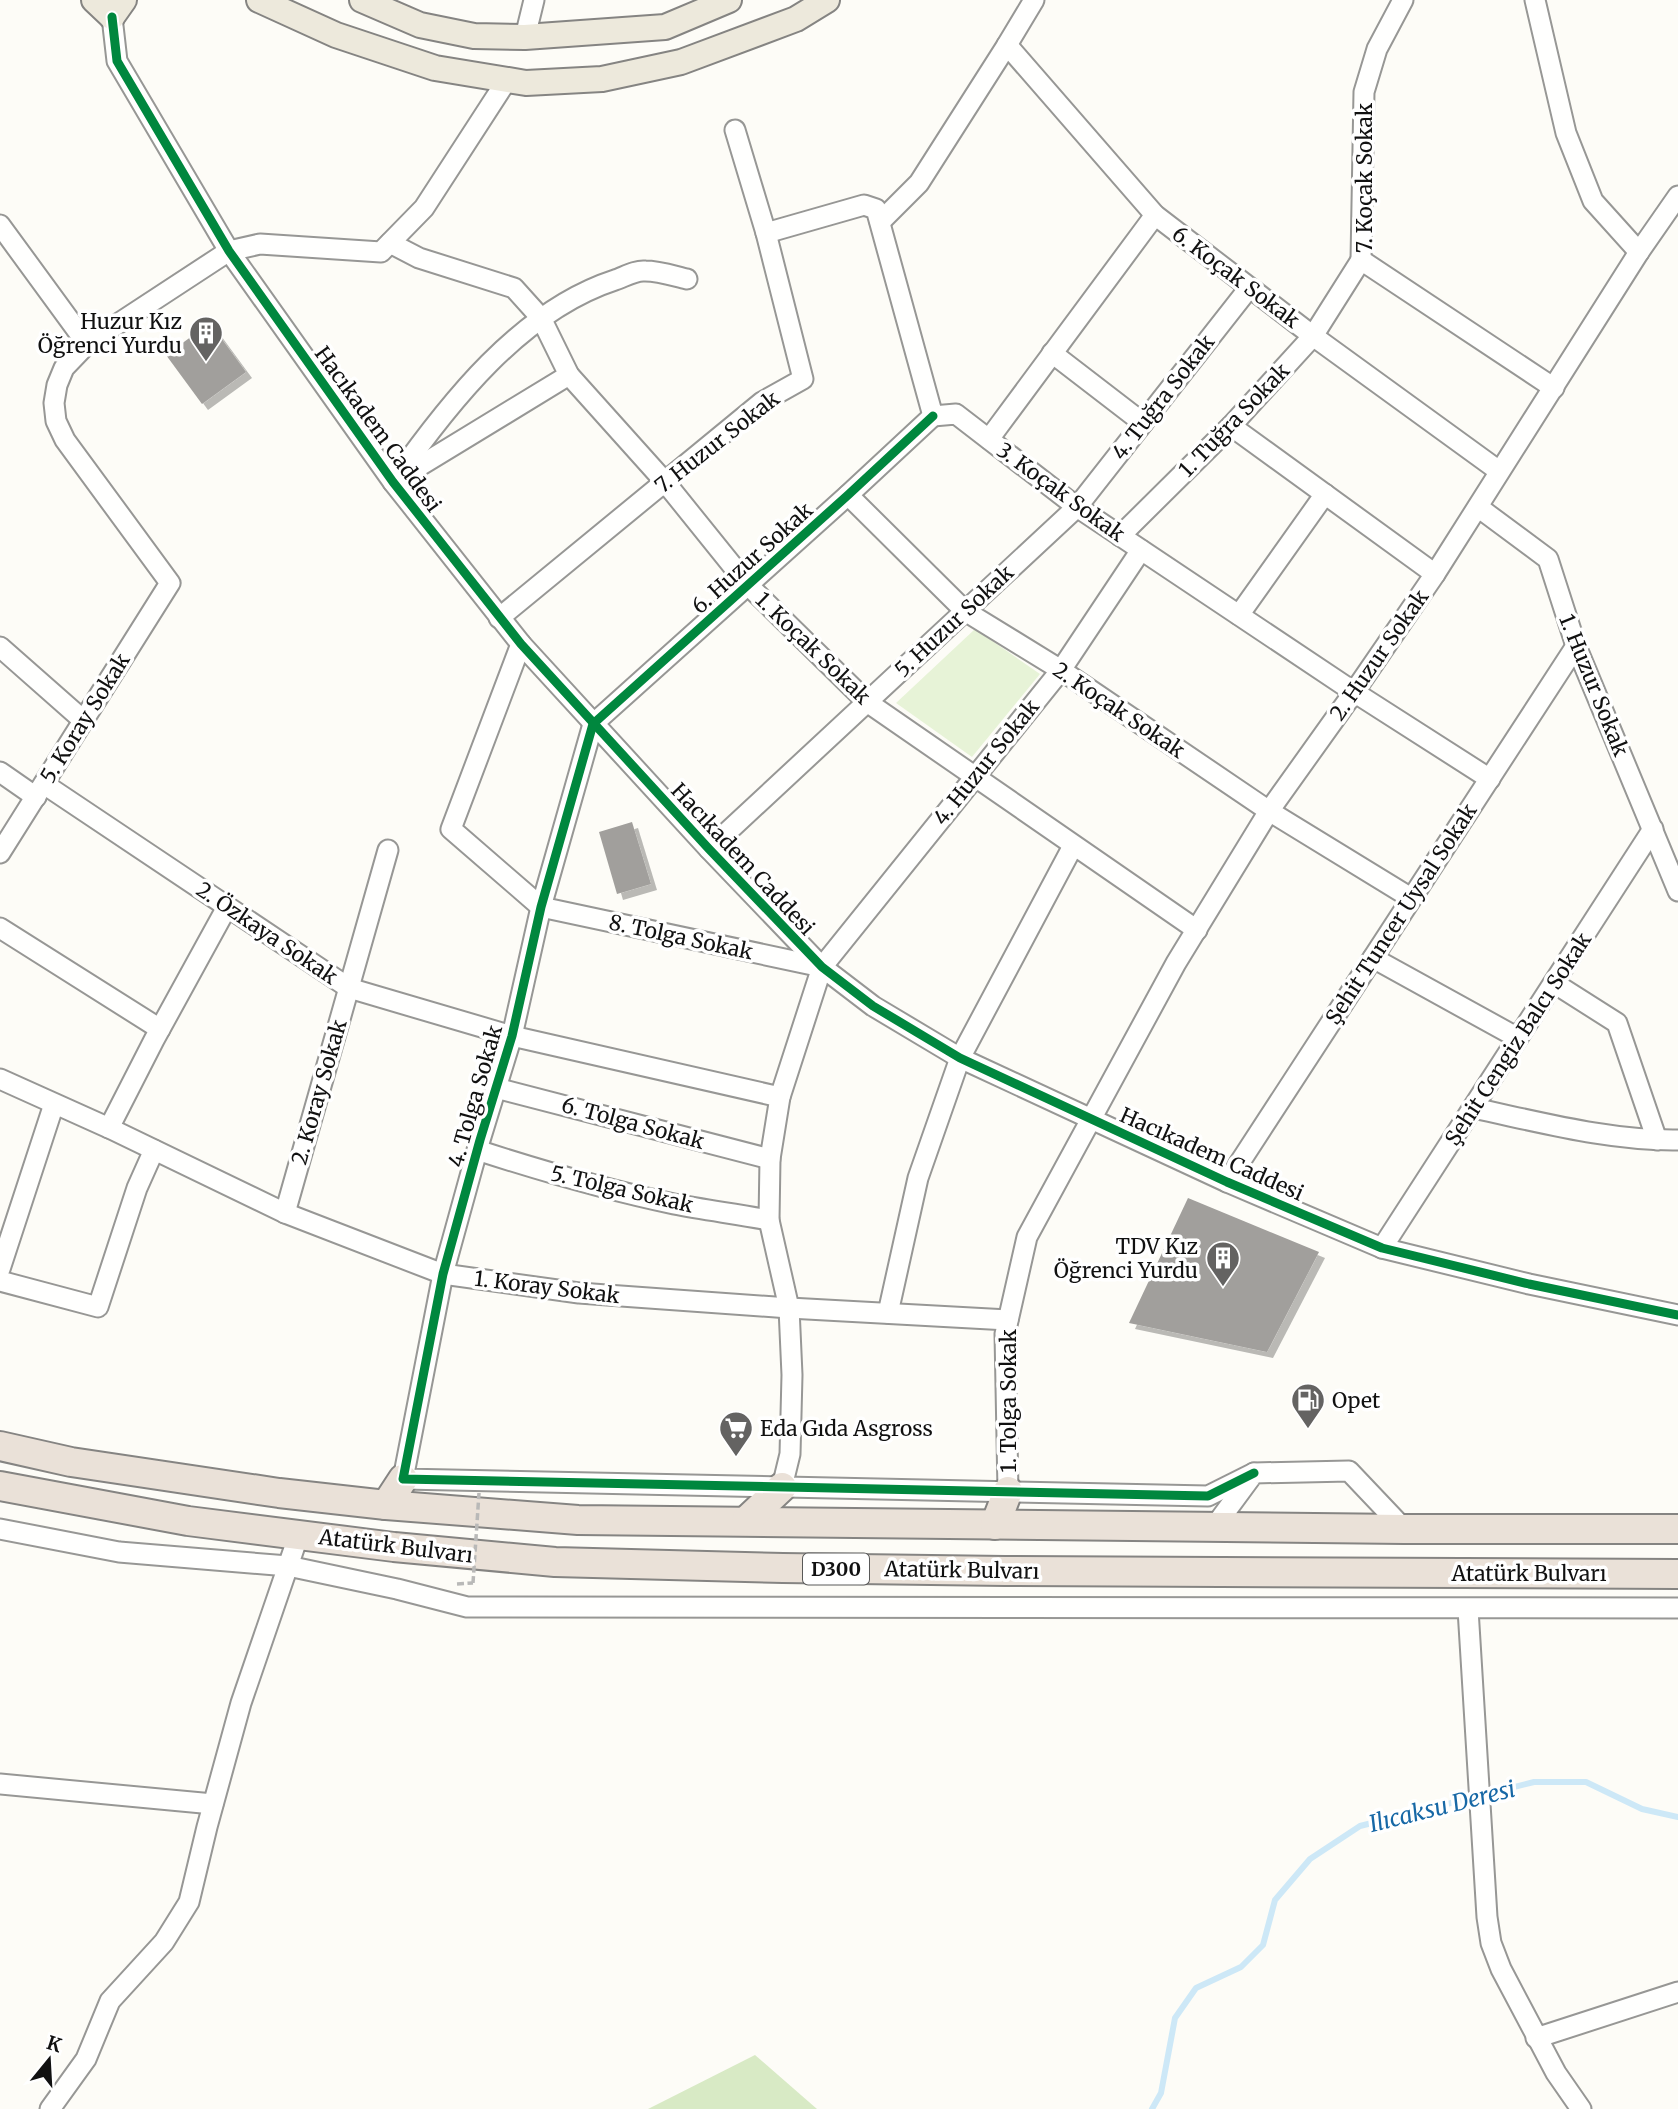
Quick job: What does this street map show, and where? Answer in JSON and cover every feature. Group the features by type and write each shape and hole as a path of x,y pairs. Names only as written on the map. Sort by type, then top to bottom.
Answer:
{"highway":[{"name":"Atatürk Bulvarı","path":"0,1446 71,1462 279,1493 386,1505 578,1520 1404,1529 1678,1529"},
{"path":"386,1505 403,1479"},
{"name":"Atatürk Bulvarı","path":"0,1486 188,1521 394,1547 555,1562 1005,1571 1678,1574"},
{"path":"746,1521 782,1487"},
{"path":"995,1525 1007,1492"}],"main road":[{"path":"259,0 336,35 435,68 526,83 602,79 681,62 796,19 827,0"},
{"path":"362,0 419,26 474,36 525,37 664,27 729,0"}],"street":[{"path":"525,37 534,0"},
{"path":"880,222 919,183 1034,0"},
{"name":"7. Koçak Sokak","path":"1403,0 1377,48 1364,92 1361,260 1554,388"},
{"path":"1535,0 1566,133 1593,201 1639,252"},
{"name":"Hacıkadem Caddesi","path":"110,4 117,61 229,251 393,482 521,644 709,849 822,967 873,1006 960,1058 1227,1182 1382,1248 1529,1284 1678,1315"},
{"name":"6. Koçak Sokak","path":"1007,46 1155,215 1313,336 1499,471"},
{"path":"0,225 87,344 229,251 260,244 381,252 424,208 507,80"},
{"name":"7. Huzur Sokak","path":"499,618 762,402 803,379 735,130"},
{"name":"2. Huzur Sokak","path":"1092,1120 1176,963 1269,811 1435,574 1639,252 1678,196"},
{"path":"765,233 864,205 876,209 933,416"},
{"path":"989,439 1155,215"},
{"name":"1. Koçak Sokak","path":"390,243 419,258 514,288 541,318 569,375 664,482 748,585 867,702 1197,930"},
{"name":"1. Tuğra Sokak","path":"1120,536 1231,426 1313,336 1361,260"},
{"path":"393,482 433,425 481,371 541,318 595,286 643,270 687,279"},
{"name":"4. Tuğra Sokak","path":"1077,506 1250,288"},
{"name":"5. Koray Sokak","path":"0,853 170,583 65,440 56,421 54,403 64,368 87,344"},
{"path":"1052,353 1143,423"},
{"path":"393,482 569,375"},
{"name":"3. Koçak Sokak","path":"933,416 956,414 1120,536 1490,779"},
{"name":"6. Huzur Sokak","path":"593,724 933,416"},
{"path":"1231,426 1435,574"},
{"path":"1239,615 1325,494"},
{"name":"2. Koçak Sokak","path":"848,495 965,611 1060,670 1269,811 1411,898"},
{"name":"5. Huzur Sokak","path":"709,849 1077,506"},
{"name":"1. Huzur Sokak","path":"1478,507 1548,559 1576,646 1678,891"},
{"name":"4. Huzur Sokak","path":"822,967 1060,670 1141,550"},
{"path":"521,644 451,829 541,907"},
{"name":"Şehit Tuncer Uysal Sokak","path":"1227,1182 1576,646"},
{"path":"0,647 83,721"},
{"name":"4. Tolga Sokak","path":"403,1479 443,1274 512,1036 541,907 593,724"},
{"name":"2. Özkaya Sokak","path":"0,772 40,790 228,907 349,988 512,1036 780,1097"},
{"name":"Şehit Cengiz Balcı Sokak","path":"1382,1248 1653,829"},
{"path":"888,1313 918,1178 960,1058 1073,846"},
{"name":"2. Koray Sokak","path":"285,1213 388,850"},
{"path":"109,1128 228,907"},
{"name":"8. Tolga Sokak","path":"541,907 822,967"},
{"path":"0,928 160,1029"},
{"path":"1373,958 1518,1038"},
{"path":"782,1487 790,1454 792,1375 789,1308 769,1220 770,1159 780,1097 822,967"},
{"path":"1553,983 1618,1023 1657,1140"},
{"name":"1. Koray Sokak","path":"0,1079 285,1213 443,1274 579,1293 1008,1320"},
{"name":"6. Tolga Sokak","path":"496,1088 770,1159"},
{"path":"0,1269 54,1104"},
{"path":"1473,1108 1578,1130 1678,1140"},
{"name":"1. Tolga Sokak","path":"1007,1492 1005,1334 1008,1320 1027,1237 1092,1120"},
{"path":"0,1281 98,1307 137,1188 154,1150"},
{"name":"5. Tolga Sokak","path":"478,1150 618,1191 769,1220"},
{"path":"403,1479 1208,1496 1254,1474 1349,1471 1404,1529"},
{"path":"1215,1526 1254,1474"},
{"path":"0,1529 119,1552 288,1566 467,1607 1678,1608"},
{"path":"50,2109 86,2059 110,2001 164,1942 189,1902 241,1703 299,1534"},
{"path":"1468,1609 1487,1917 1491,1943 1536,2038 1581,2109"},
{"path":"0,1784 213,1804"},
{"path":"1536,2038 1678,1992"}],"path":[{"path":"473,1583 479,1493"}],"green space":[{"path":"975,629 1040,674 972,757 896,703"},
{"path":"755,2055 817,2109 648,2109"}],"building":[{"name":"Huzur Kız Öğrenci Yurdu","path":"210,323 246,372 202,404 166,355"},
{"path":"632,822 651,884 617,894 599,832"},
{"name":"TDV Kız Öğrenci Yurdu","path":"1188,1198 1319,1252 1267,1352 1129,1323"}],"waterway":[{"name":"Ilıcaksu Deresi","path":"1152,2109 1161,2093 1175,2018 1196,1988 1241,1967 1263,1945 1275,1900 1310,1859 1360,1826 1534,1782 1586,1782 1642,1809 1678,1817"}],"cycle path":[{"path":"112,17 117,61 229,251 393,482 521,644 709,849 822,967 873,1006 960,1058 1227,1182 1382,1248 1529,1284 1678,1315"},
{"path":"933,416 593,724 541,907 512,1036 443,1274 403,1479 1208,1496 1254,1473"}],"place":[{"name":"Huzur Kız Öğrenci Yurdu","path":"206,363"},
{"name":"TDV Kız Öğrenci Yurdu","path":"1223,1288"},
{"name":"Opet","path":"1308,1430"},
{"name":"Eda Gıda Asgross","path":"736,1458"}]}
